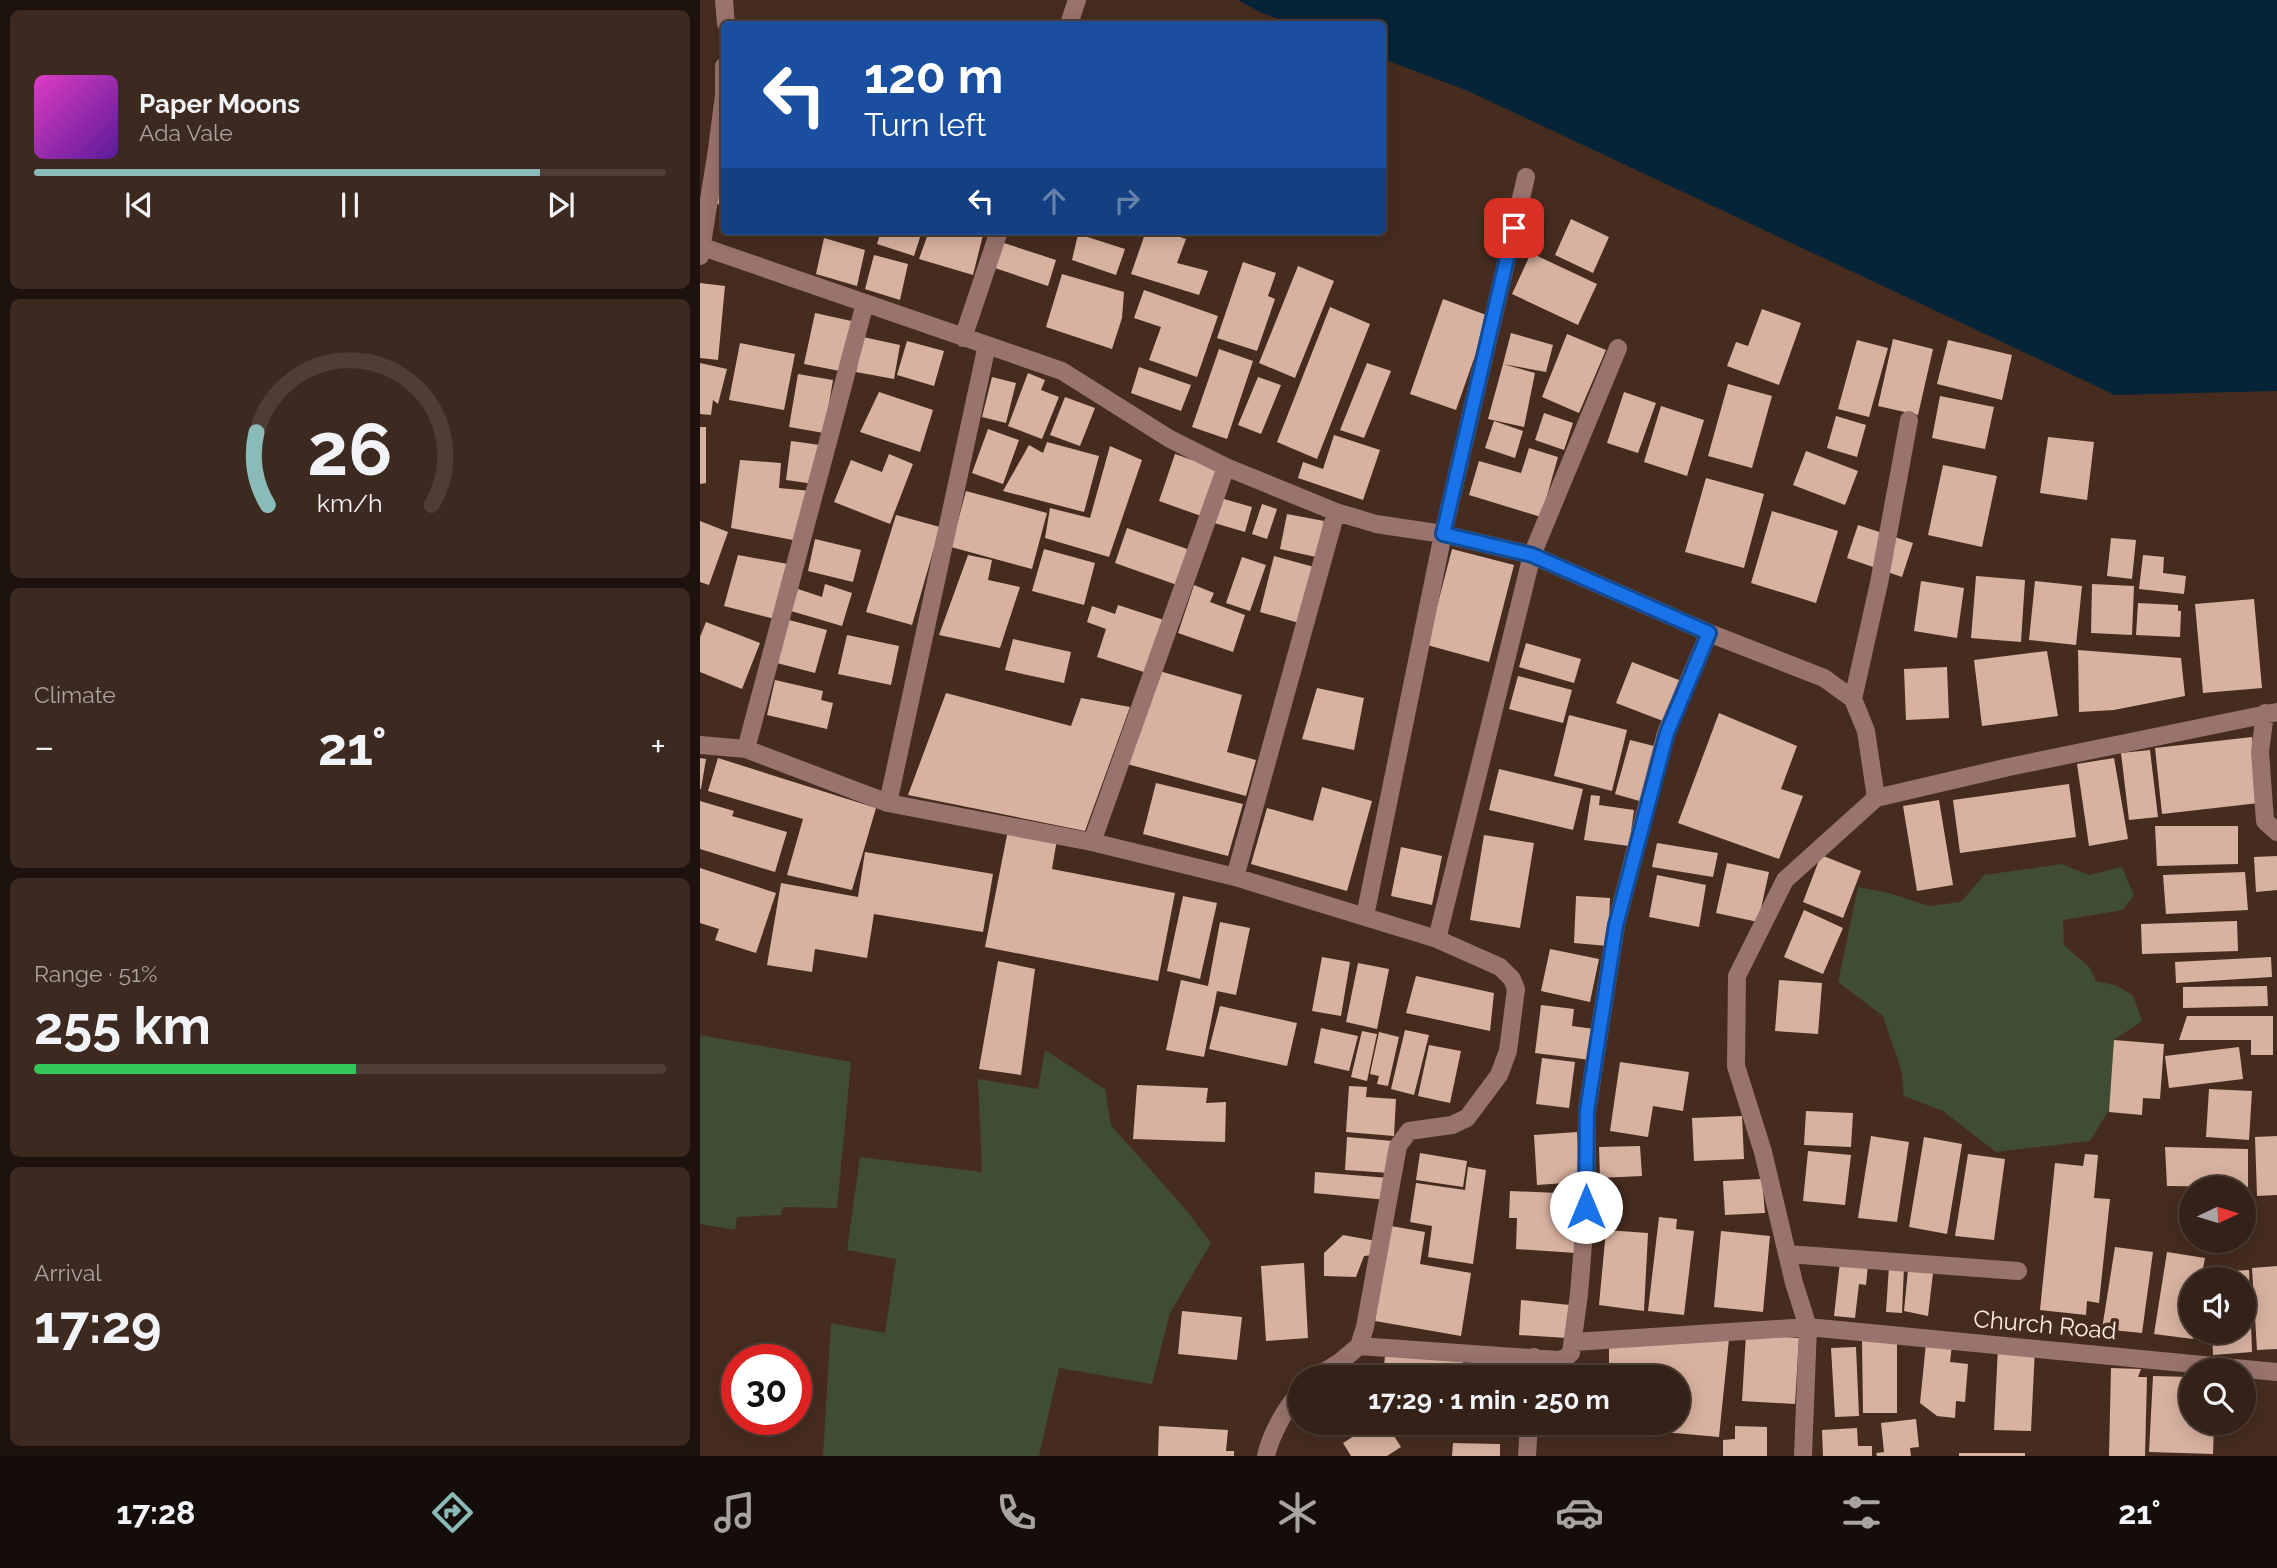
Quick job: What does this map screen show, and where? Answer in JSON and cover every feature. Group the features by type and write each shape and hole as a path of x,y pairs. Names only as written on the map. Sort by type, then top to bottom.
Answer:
{"street":[{"path":"724,0 726,21"},
{"path":"1070,21 1077,0"},
{"path":"721,115 701,250 1062,370 1170,439 1226,467 1336,512 1376,524 1443,534 1532,555 1709,633 1825,678 1853,699 1866,731 1876,798"},
{"path":"1365,916 1443,534 1526,177"},
{"path":"963,338 998,235"},
{"path":"746,749 865,303"},
{"path":"888,803 987,345"},
{"path":"1437,939 1532,555 1618,348"},
{"path":"1853,699 1879,583 1909,420"},
{"path":"1092,842 1226,467"},
{"path":"1235,877 1336,512"},
{"path":"1359,1346 1558,1360 1572,1353 1586,1207 1587,1111 1616,925 1667,733 1709,633"},
{"path":"1803,1456 1808,1326 1794,1283 1763,1152 1736,1066 1737,976 1785,880 1876,798 2009,767 2271,713 2260,752 2265,821 2277,832"},
{"path":"700,745 746,749 888,803 1092,842 1235,877 1437,939 1500,967 1512,979 1516,989 1508,1051 1499,1075 1468,1118 1452,1125 1409,1131 1398,1146 1365,1327 1359,1346 1335,1365"},
{"path":"1787,1254 2018,1271"},
{"name":"Church Road","path":"1574,1342 1808,1326 2277,1372"},
{"path":"1534,1357 1534,1365"},
{"path":"1266,1456 1268,1446 1288,1407"},
{"path":"1527,1456 1529,1435"}],"green space":[{"path":"2062,864 2089,875 2122,867 2134,895 2123,910 2063,920 2064,945 2089,967 2096,981 2115,985 2133,995 2142,1021 2114,1040 2114,1102 2090,1141 1996,1152 1943,1111 1904,1096 1901,1069 1883,1016 1838,982 1858,887 1889,893 1929,906 1961,902 1984,875"},
{"path":"700,1035 851,1062 837,1208 783,1207 781,1215 737,1217 735,1230 700,1224"},
{"path":"1045,1050 1105,1089 1111,1125 1186,1210 1211,1243 1170,1313 1152,1384 1059,1368 1039,1456 823,1456 831,1323 885,1333 896,1259 847,1250 860,1157 982,1172 978,1079 1038,1089"}],"water":[{"path":"1238,0 2277,0 2277,391 2115,395 1468,91 1386,60 1386,21 1284,21"}],"building":[{"path":"721,176 721,205 714,203"},
{"path":"1571,219 1609,237 1593,273 1555,255"},
{"path":"880,235 921,235 914,256 877,244"},
{"path":"928,235 983,235 973,275 919,259"},
{"path":"1078,235 1125,249 1116,275 1072,260"},
{"path":"1145,235 1174,235 1186,239 1177,263 1208,271 1199,295 1131,274"},
{"path":"824,238 865,250 857,286 816,274"},
{"path":"1004,243 1056,260 1048,286 995,268"},
{"path":"1531,253 1597,284 1578,325 1512,294"},
{"path":"874,255 908,264 900,300 865,289"},
{"path":"1243,262 1276,273 1268,296 1275,299 1257,351 1217,338"},
{"path":"1298,266 1334,281 1295,378 1259,363"},
{"path":"1062,274 1124,292 1122,318 1112,349 1046,327"},
{"path":"700,283 725,286 718,360 700,358"},
{"path":"1144,290 1218,316 1197,377 1149,360 1161,327 1134,318"},
{"path":"1443,299 1489,316 1456,410 1410,394"},
{"path":"1330,307 1370,324 1317,459 1277,442"},
{"path":"1762,309 1801,323 1779,385 1727,366 1736,342 1748,346"},
{"path":"815,313 856,322 845,372 804,364"},
{"path":"1511,333 1553,345 1546,372 1503,364"},
{"path":"1567,334 1606,350 1579,413 1542,397"},
{"path":"863,337 900,345 894,379 856,372"},
{"path":"1893,339 1933,349 1918,415 1878,406"},
{"path":"1857,340 1888,348 1869,417 1838,409"},
{"path":"1948,340 2012,355 2002,400 1937,384"},
{"path":"907,341 944,351 934,386 897,375"},
{"path":"740,343 795,354 784,410 729,400"},
{"path":"1219,349 1253,361 1227,439 1192,427"},
{"path":"700,363 727,369 718,404 713,400 711,415 700,414"},
{"path":"1367,363 1391,371 1364,438 1340,430"},
{"path":"1503,364 1535,373 1524,427 1488,419"},
{"path":"1139,367 1191,385 1181,411 1131,393"},
{"path":"1028,373 1045,380 1041,390 1059,397 1042,439 1008,426"},
{"path":"798,374 833,380 824,433 789,427"},
{"path":"992,377 1016,383 1006,423 982,417"},
{"path":"1258,377 1281,385 1261,434 1238,425"},
{"path":"1728,384 1772,396 1752,468 1708,456"},
{"path":"879,392 933,410 920,452 860,432"},
{"path":"1624,392 1656,403 1638,453 1607,443"},
{"path":"1940,396 1994,407 1985,449 1932,438"},
{"path":"1065,397 1095,408 1080,446 1050,435"},
{"path":"1661,406 1704,420 1687,476 1644,462"},
{"path":"1544,413 1573,423 1564,450 1535,440"},
{"path":"1836,416 1866,425 1857,457 1827,448"},
{"path":"1494,421 1523,431 1515,458 1485,448"},
{"path":"700,427 706,427 706,483 700,484"},
{"path":"988,429 1019,440 1003,484 972,473"},
{"path":"1334,435 1380,450 1363,500 1298,478 1303,462 1323,469"},
{"path":"2048,437 2094,442 2087,500 2040,493"},
{"path":"791,441 820,445 814,484 786,480"},
{"path":"1047,442 1099,456 1084,512 1003,491 1029,445 1043,453"},
{"path":"1110,446 1142,460 1109,557 1045,538 1050,508 1090,518"},
{"path":"1529,448 1558,457 1541,517 1469,495 1479,461 1521,473"},
{"path":"1806,451 1858,471 1845,505 1793,485"},
{"path":"889,454 913,464 890,524 834,502 851,460 882,472"},
{"path":"1175,454 1218,469 1201,516 1159,501"},
{"path":"740,460 781,463 779,488 811,491 798,541 731,528"},
{"path":"1943,465 1997,476 1982,547 1928,535"},
{"path":"1706,478 1764,494 1744,568 1685,552"},
{"path":"966,491 1047,513 1032,569 951,547"},
{"path":"1224,499 1252,507 1245,532 1211,522"},
{"path":"1262,504 1277,509 1267,539 1252,534"},
{"path":"1772,511 1838,531 1816,603 1751,583"},
{"path":"1287,514 1324,521 1316,557 1280,549"},
{"path":"896,515 940,527 912,625 866,612"},
{"path":"700,521 728,532 709,585 700,582"},
{"path":"1858,525 1913,543 1902,577 1847,558"},
{"path":"1127,528 1190,550 1177,585 1115,563"},
{"path":"2111,538 2136,540 2132,579 2107,576"},
{"path":"815,539 861,550 853,582 808,571"},
{"path":"1044,549 1095,563 1084,605 1032,591"},
{"path":"1452,549 1514,565 1489,662 1427,645"},
{"path":"738,555 788,564 775,619 724,606"},
{"path":"968,555 992,560 988,580 1020,587 1000,648 939,635"},
{"path":"2143,555 2164,557 2163,573 2186,576 2184,594 2139,589"},
{"path":"1274,556 1314,567 1299,623 1260,612"},
{"path":"1242,557 1266,565 1250,611 1226,603"},
{"path":"1976,576 2025,580 2021,642 1971,638"},
{"path":"1921,581 1964,588 1957,638 1914,631"},
{"path":"2035,581 2082,586 2076,645 2029,640"},
{"path":"825,584 852,593 842,626 791,611 798,589 822,597"},
{"path":"2092,584 2134,586 2132,635 2091,633"},
{"path":"1194,585 1214,593 1210,602 1245,615 1233,652 1178,633"},
{"path":"2254,599 2262,688 2203,693 2195,604"},
{"path":"2138,603 2178,605 2178,611 2181,611 2180,637 2136,635"},
{"path":"1118,605 1167,621 1150,674 1097,657 1106,629 1087,622 1092,606 1115,614"},
{"path":"789,620 827,630 815,673 777,663"},
{"path":"706,622 760,643 742,689 700,672 700,637"},
{"path":"847,635 899,646 891,685 838,674"},
{"path":"1013,639 1071,652 1064,683 1005,670"},
{"path":"1526,643 1581,659 1574,683 1519,667"},
{"path":"2078,650 2181,658 2185,696 2114,710 2079,712"},
{"path":"2047,651 2058,716 1982,726 1974,660"},
{"path":"1632,662 1679,680 1663,721 1616,703"},
{"path":"1947,667 1949,718 1906,720 1904,669"},
{"path":"1156,670 1242,695 1227,752 1256,760 1246,796 1127,764"},
{"path":"1518,676 1572,690 1563,723 1509,709"},
{"path":"775,680 823,691 821,700 833,703 827,729 767,715"},
{"path":"1317,688 1364,698 1354,750 1302,739"},
{"path":"946,693 1071,726 1081,698 1130,707 1085,831 908,795"},
{"path":"1719,713 1797,746 1781,789 1803,796 1779,859 1678,823"},
{"path":"1569,715 1627,730 1612,791 1554,776"},
{"path":"2252,737 2259,803 2162,814 2155,748"},
{"path":"1630,740 1658,747 1643,802 1615,794"},
{"path":"2150,750 2158,817 2129,820 2121,753"},
{"path":"700,758 706,759 701,789 700,789"},
{"path":"718,758 876,808 852,890 787,875 803,819 708,791"},
{"path":"2114,758 2128,839 2089,846 2077,764"},
{"path":"1499,769 1583,789 1573,830 1489,810"},
{"path":"1156,783 1243,804 1228,856 1143,834"},
{"path":"2069,784 2076,837 1960,853 1953,800"},
{"path":"1322,787 1372,801 1347,891 1251,864 1267,808 1313,821"},
{"path":"1591,795 1600,796 1599,805 1634,810 1629,846 1584,840"},
{"path":"1939,800 1953,885 1917,891 1903,806"},
{"path":"700,801 734,811 732,816 787,832 775,872 700,849"},
{"path":"2155,826 2238,826 2238,864 2157,866"},
{"path":"1008,830 1057,839 1052,869 1175,893 1158,981 985,947"},
{"path":"1484,835 1534,843 1520,928 1470,920"},
{"path":"1657,843 1718,853 1713,877 1652,867"},
{"path":"1401,847 1442,856 1432,905 1391,896"},
{"path":"865,852 993,874 983,932 874,914 867,958 815,949 812,972 767,965 781,883 858,897"},
{"path":"1821,855 1861,871 1843,918 1803,902"},
{"path":"2277,856 2277,890 2256,892 2254,857"},
{"path":"1727,863 1769,872 1758,922 1716,913"},
{"path":"700,868 776,893 756,953 715,940 719,929 700,923"},
{"path":"2245,872 2248,910 2166,914 2163,875"},
{"path":"1657,875 1706,885 1699,927 1649,917"},
{"path":"1183,896 1217,903 1200,979 1167,971"},
{"path":"1576,896 1610,898 1608,946 1574,943"},
{"path":"1804,910 1843,928 1823,974 1784,957"},
{"path":"2237,921 2238,951 2142,954 2141,924"},
{"path":"1220,922 1250,928 1236,995 1217,991 1204,1057 1166,1050 1181,980 1208,986"},
{"path":"1550,949 1599,959 1590,1002 1541,991"},
{"path":"1322,957 1350,962 1341,1016 1312,1011"},
{"path":"2271,957 2272,977 2176,983 2175,962"},
{"path":"998,961 1035,969 1021,1075 979,1069"},
{"path":"1358,963 1389,969 1377,1029 1346,1022"},
{"path":"1416,976 1494,993 1490,1031 1406,1013"},
{"path":"1779,980 1822,983 1818,1034 1775,1031"},
{"path":"2267,986 2268,1006 2183,1008 2183,987"},
{"path":"1541,1005 1574,1009 1572,1026 1594,1029 1591,1060 1535,1053"},
{"path":"1220,1006 1297,1023 1287,1066 1209,1049"},
{"path":"2187,1016 2273,1016 2273,1055 2251,1055 2251,1040 2179,1040"},
{"path":"1321,1028 1358,1036 1349,1071 1314,1063"},
{"path":"1405,1030 1429,1035 1414,1095 1391,1089"},
{"path":"1362,1031 1377,1034 1367,1081 1351,1077"},
{"path":"1379,1032 1399,1037 1388,1086 1377,1084 1379,1076 1370,1074"},
{"path":"2114,1040 2164,1044 2160,1099 2143,1098 2142,1115 2109,1112"},
{"path":"1429,1045 1461,1051 1450,1103 1418,1096"},
{"path":"2239,1047 2243,1079 2169,1088 2165,1056"},
{"path":"1542,1058 1575,1062 1569,1108 1536,1104"},
{"path":"1620,1062 1689,1072 1683,1111 1653,1106 1648,1137 1610,1131"},
{"path":"1137,1085 1208,1088 1206,1103 1226,1102 1225,1142 1133,1139"},
{"path":"1349,1086 1367,1087 1366,1097 1396,1099 1394,1136 1346,1132"},
{"path":"2209,1089 2252,1091 2249,1140 2206,1137"},
{"path":"1806,1111 1853,1113 1851,1147 1804,1145"},
{"path":"1742,1116 1744,1159 1694,1161 1692,1118"},
{"path":"1577,1132 1580,1182 1537,1185 1534,1135"},
{"path":"1871,1136 1909,1142 1897,1222 1858,1218"},
{"path":"2277,1136 2277,1195 2257,1196 2255,1137"},
{"path":"1347,1137 1393,1141 1390,1173 1345,1170"},
{"path":"1924,1137 1962,1144 1947,1234 1909,1227"},
{"path":"1640,1146 1642,1176 1600,1178 1599,1147"},
{"path":"2165,1147 2248,1149 2248,1176 2179,1176 2179,1186 2167,1186"},
{"path":"1808,1151 1851,1155 1845,1205 1803,1201"},
{"path":"1420,1153 1467,1161 1463,1187 1416,1180"},
{"path":"1968,1154 2005,1159 1994,1240 1955,1236"},
{"path":"2085,1154 2098,1155 2094,1198 2110,1199 2099,1303 2087,1301 2086,1315 2040,1310 2055,1163 2083,1166"},
{"path":"1468,1167 1486,1170 1473,1264 1428,1257 1432,1226 1410,1222 1416,1183 1465,1190"},
{"path":"1315,1172 1389,1178 1387,1200 1314,1193"},
{"path":"1762,1179 1765,1213 1725,1215 1723,1181"},
{"path":"1510,1191 1580,1194 1576,1253 1516,1249 1517,1218 1509,1218"},
{"path":"1659,1217 1677,1219 1676,1229 1694,1231 1684,1315 1648,1311"},
{"path":"1391,1226 1425,1232 1420,1264 1471,1273 1461,1336 1375,1321"},
{"path":"1606,1230 1648,1233 1644,1311 1599,1305"},
{"path":"1721,1231 1770,1236 1763,1312 1714,1307"},
{"path":"1343,1235 1376,1241 1374,1255 1364,1256 1356,1277 1324,1276 1324,1253"},
{"path":"2115,1247 2153,1252 2142,1333 2102,1329"},
{"path":"2167,1252 2205,1258 2203,1267 2179,1267 2179,1337 2154,1334"},
{"path":"1840,1262 1868,1265 1866,1285 1859,1284 1855,1318 1834,1316"},
{"path":"1304,1263 1308,1338 1266,1341 1261,1266"},
{"path":"1889,1266 1904,1267 1902,1313 1886,1312"},
{"path":"2277,1266 2277,1349 2257,1350 2256,1268"},
{"path":"1908,1270 1933,1273 1928,1316 1904,1311"},
{"path":"1521,1300 1570,1305 1567,1338 1519,1335"},
{"path":"1182,1311 1242,1317 1237,1360 1178,1354"},
{"path":"1746,1334 1799,1338 1795,1404 1742,1401"},
{"path":"1874,1337 1897,1337 1897,1413 1863,1413 1862,1341"},
{"path":"1729,1339 1719,1437 1690,1434 1690,1365 1609,1365 1609,1345"},
{"path":"1926,1343 1952,1345 1950,1362 1968,1364 1965,1402 1956,1401 1955,1418 1937,1416 1920,1403"},
{"path":"2213,1344 2252,1344 2252,1352 2213,1355"},
{"path":"1856,1347 1859,1416 1835,1417 1831,1348"},
{"path":"1998,1347 2035,1348 2031,1431 1994,1430"},
{"path":"1385,1356 1463,1362 1463,1365 1384,1365"},
{"path":"2111,1368 2141,1369 2138,1377 2147,1377 2145,1456 2109,1456"},
{"path":"2153,1376 2179,1377 2179,1435 2214,1435 2213,1454 2149,1452"},
{"path":"1916,1419 1919,1447 1910,1448 1911,1456 1877,1456 1876,1453 1884,1452 1881,1423"},
{"path":"1159,1426 1228,1430 1226,1451 1234,1451 1234,1456 1158,1456"},
{"path":"1735,1426 1767,1427 1767,1456 1723,1456 1723,1440 1735,1439"},
{"path":"1857,1428 1858,1446 1872,1446 1872,1456 1823,1456 1822,1430"},
{"path":"1355,1435 1394,1435 1401,1447 1387,1456 1351,1456 1343,1443"},
{"path":"1453,1443 1500,1444 1500,1456 1452,1456"},
{"path":"1959,1453 2025,1453 2025,1456 1959,1456"}],"route":[{"path":"1514,228 1443,534 1532,555 1709,633 1667,733 1616,925 1587,1111 1586,1207"}]}
